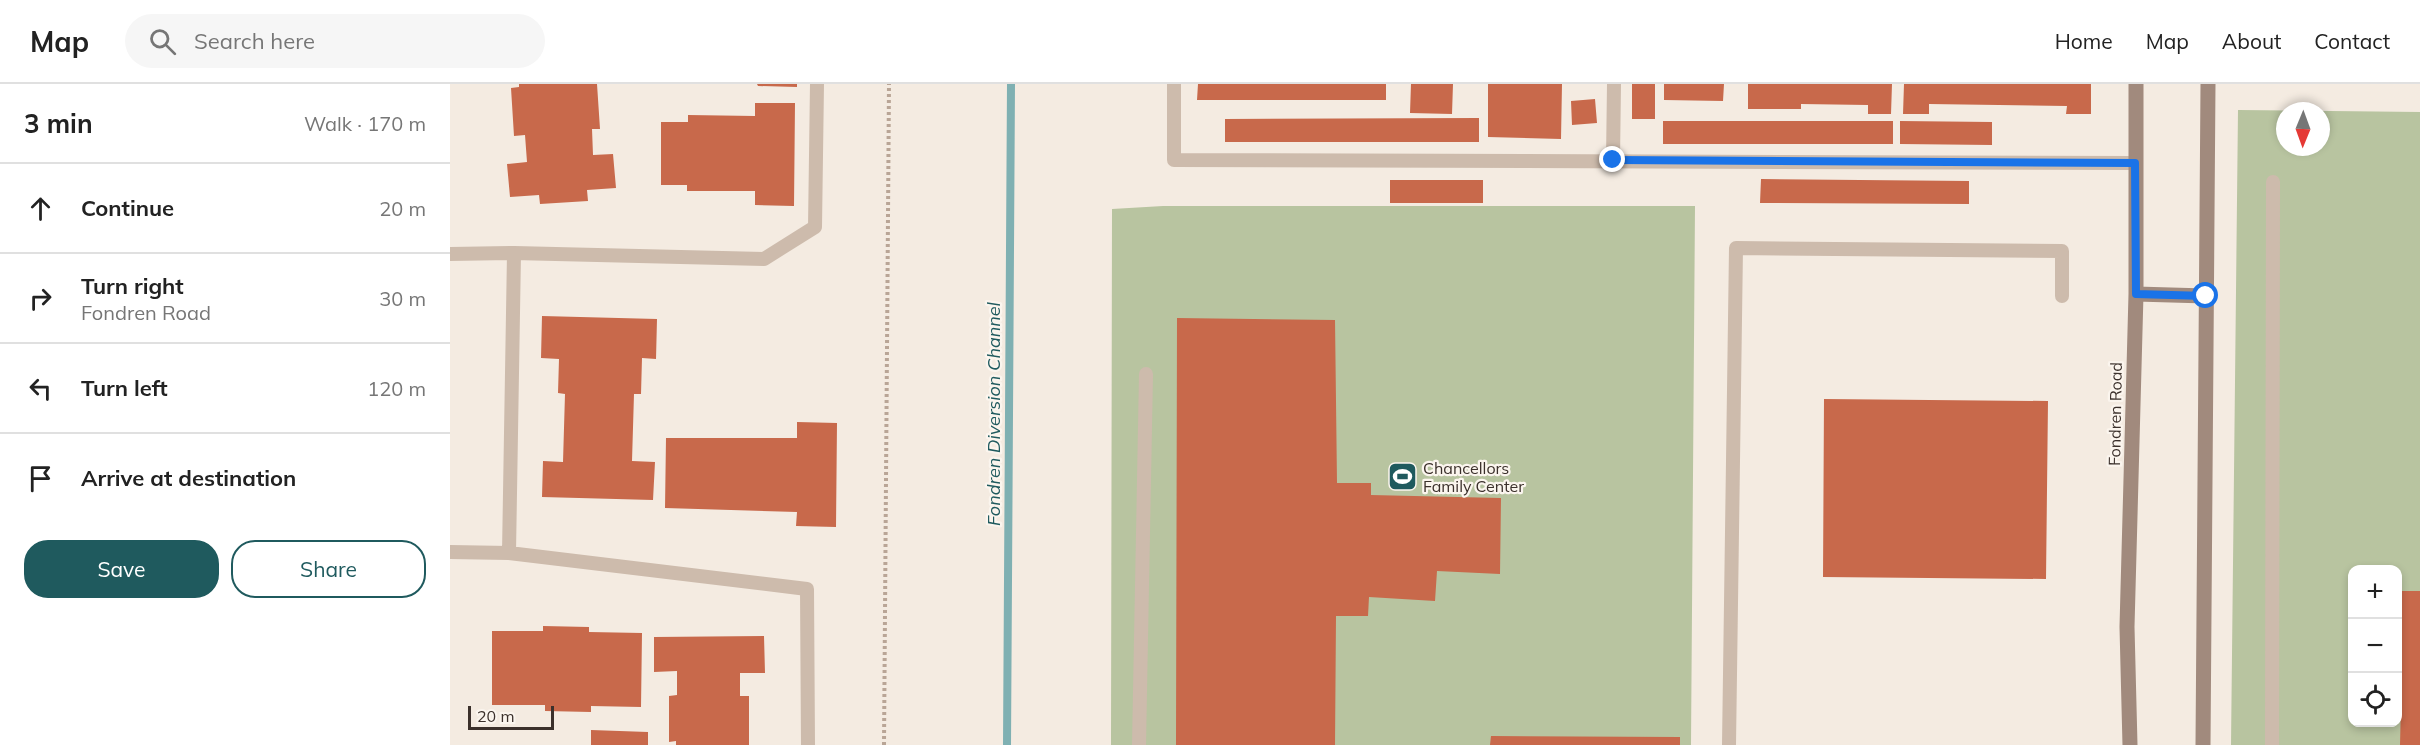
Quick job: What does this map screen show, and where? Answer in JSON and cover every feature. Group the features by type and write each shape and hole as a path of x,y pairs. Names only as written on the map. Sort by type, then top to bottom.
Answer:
{"main road":[{"name":"Fondren Road","path":"2130,745 2127,627 2136,294 2136,84"},
{"path":"2203,745 2208,84"},
{"path":"2136,294 2206,296"}],"lane":[{"path":"450,254 764,259 815,227 817,84"},
{"path":"1174,84 1174,160 2135,163"},
{"path":"1613,160 1614,84"},
{"path":"2272,745 2273,182"},
{"path":"1729,745 1736,248 2062,251 2062,296"},
{"path":"509,553 514,254"},
{"path":"1139,745 1146,374"},
{"path":"450,552 509,553 807,589 808,745"}],"path":[{"path":"884,745 889,84"}],"green space":[{"path":"2238,110 2276,110 2276,156 2330,156 2330,111 2420,112 2420,745 2231,745"},
{"name":"Chancellors Family Center","path":"1163,206 1695,206 1691,745 1111,745 1112,209"}],"building":[{"path":"519,84 597,84 600,129 592,129 593,155 613,154 616,188 587,190 588,201 540,204 539,195 510,197 507,164 527,162 525,135 514,136 511,88 519,87"},
{"path":"757,84 797,84 797,87 758,86"},
{"path":"1198,84 1386,84 1386,100 1197,100"},
{"path":"1411,84 1453,84 1452,114 1410,113"},
{"path":"1488,84 1562,84 1561,139 1488,137"},
{"path":"1632,84 1655,84 1655,119 1632,119"},
{"path":"1664,84 1724,84 1723,101 1664,100"},
{"path":"1748,84 1892,84 1891,114 1868,114 1868,105 1801,104 1801,109 1748,109"},
{"path":"1904,84 2091,84 2091,114 2066,114 2067,106 1929,104 1929,114 1903,114"},
{"path":"1595,99 1597,123 1572,125 1571,101"},
{"path":"755,103 795,103 794,206 755,205 755,191 687,191 687,185 661,185 661,122 688,122 688,115 755,116"},
{"path":"1479,118 1479,142 1225,142 1225,119"},
{"path":"1663,121 1893,121 1893,144 1663,144"},
{"path":"1900,121 1992,122 1992,145 1900,144"},
{"path":"1761,179 1969,181 1969,204 1760,203"},
{"path":"1390,180 1483,180 1483,203 1390,203"},
{"path":"542,316 657,319 656,359 642,358 641,394 634,394 632,461 655,462 653,500 542,497 543,461 563,462 565,394 558,393 559,359 541,358"},
{"path":"1177,318 1335,320 1337,483 1371,483 1371,495 1501,498 1500,574 1437,571 1435,601 1369,597 1368,616 1336,616 1335,745 1176,745"},
{"path":"1824,399 2048,401 2046,579 1823,577"},
{"path":"797,422 837,423 836,527 796,526 797,512 665,508 666,438 797,438"},
{"path":"2402,591 2420,591 2420,745 2400,745"},
{"path":"543,626 589,627 589,632 642,633 641,707 591,706 591,712 545,711 545,705 492,705 492,631 543,631"},
{"path":"764,636 765,673 740,673 740,696 749,696 749,745 676,745 676,741 669,742 669,696 677,695 677,671 654,672 654,637"},
{"path":"591,730 648,732 648,745 591,745"},
{"path":"1491,736 1680,737 1680,745 1490,745"}],"waterway":[{"name":"Fondren Diversion Channel","path":"1007,745 1011,84"}],"place":[{"name":"Chancellors Family Center","path":"1402,477"}],"route":[{"path":"1613,160 2135,163 2136,294 2206,296"}]}
